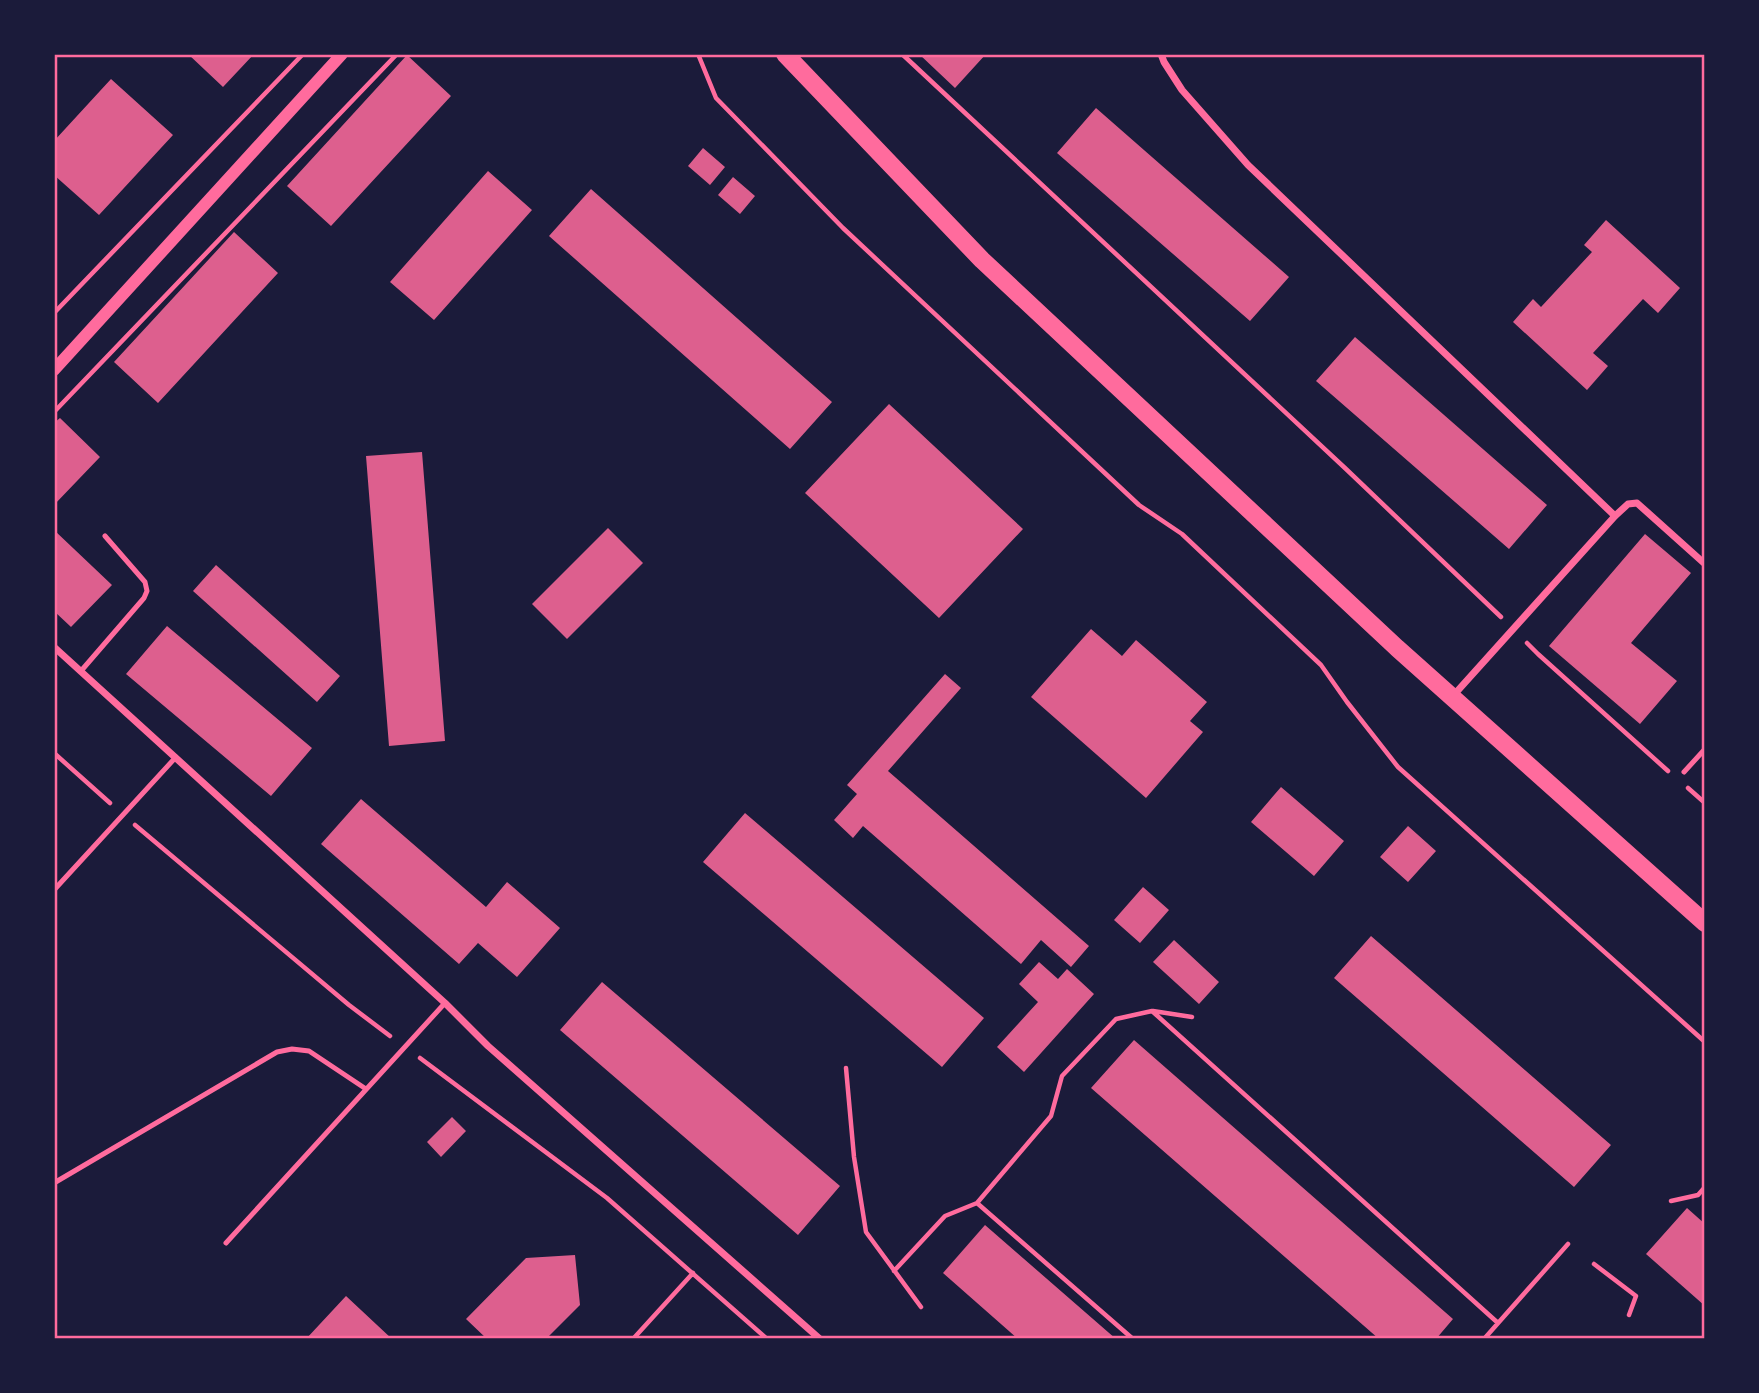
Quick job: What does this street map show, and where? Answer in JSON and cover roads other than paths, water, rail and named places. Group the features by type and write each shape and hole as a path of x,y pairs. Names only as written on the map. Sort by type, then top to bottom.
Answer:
{"main road":[{"path":"785,54 982,260 1452,698 1705,923"}],"street":[{"path":"54,370 342,54"},
{"path":"1161,54 1182,90 1248,165 1615,516"},
{"path":"1452,698 1628,504 1637,503 1705,564"},
{"path":"54,647 445,1003 488,1046 820,1339"}],"lane":[{"path":"81,671 144,598 147,591 145,582 105,536"},
{"path":"1684,772 1705,749"},
{"path":"54,890 176,757"},
{"path":"226,1243 445,1003"},
{"path":"54,1183 277,1052 292,1049 309,1051 366,1088"}]}
